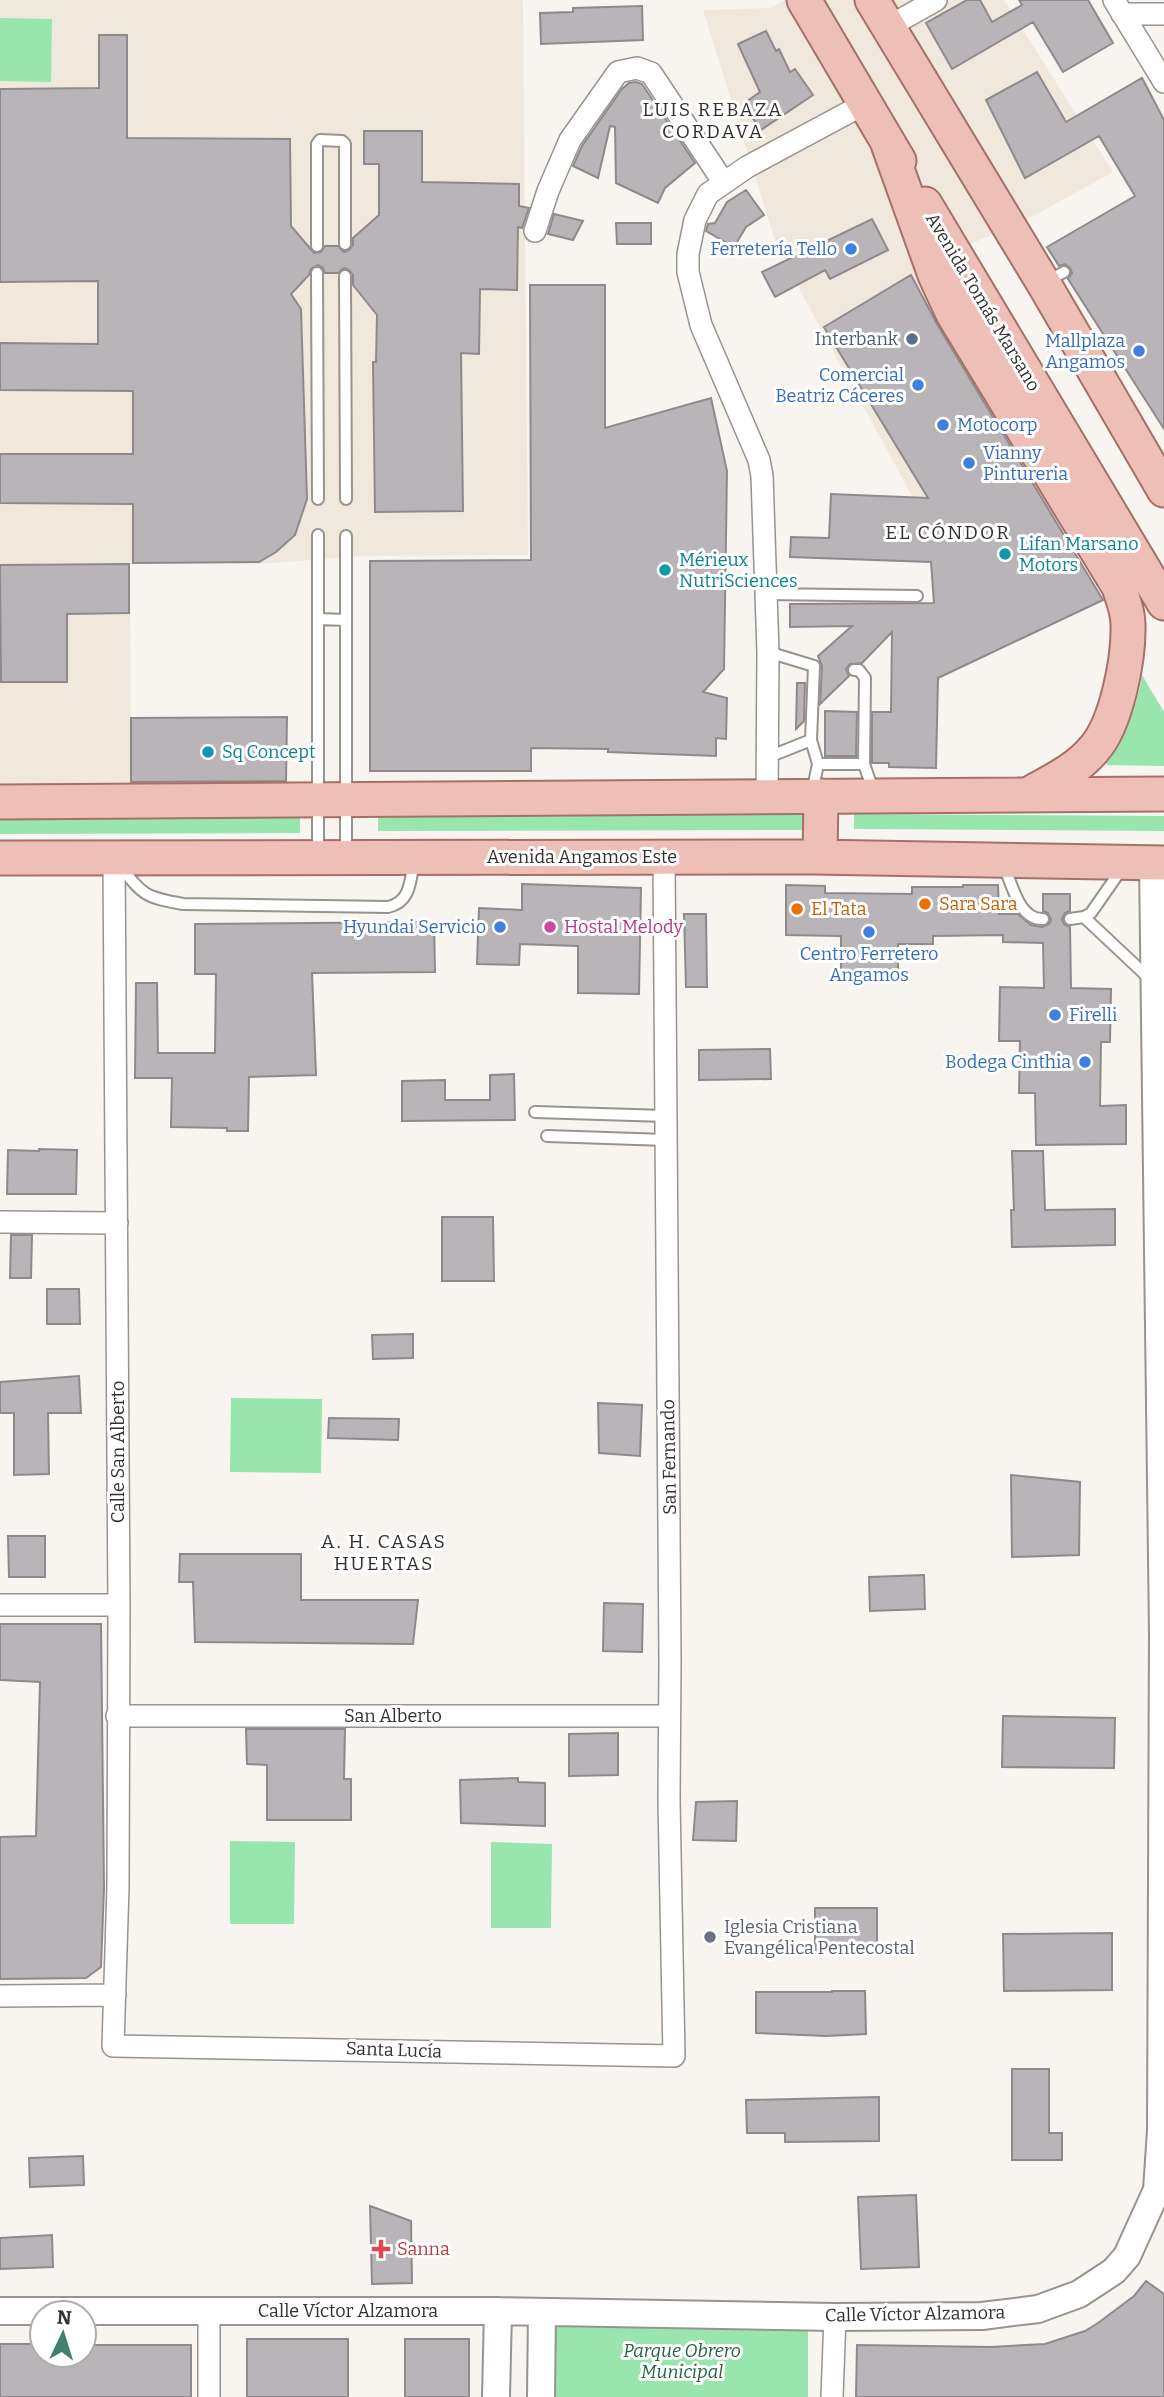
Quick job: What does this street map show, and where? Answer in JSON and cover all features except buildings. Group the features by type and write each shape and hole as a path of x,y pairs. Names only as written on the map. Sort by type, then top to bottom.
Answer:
{"main road":[{"name":"Avenida Tomás Marsano","path":"804,0 1164,603"},
{"path":"880,13 1054,278 1164,490"},
{"path":"888,144 926,252 953,314 1119,587 1126,607 1127,649 1121,684 1103,737 1080,764 1026,796"},
{"path":"1137,556 1164,593"},
{"path":"0,802 1164,794"},
{"path":"816,796 820,857"},
{"name":"Avenida Angamos Este","path":"0,858 820,857 1148,862"}],"street":[{"path":"880,13 936,0"},
{"path":"1118,7 1164,14"},
{"path":"1118,7 1164,82"},
{"path":"535,231 548,191 570,140 618,72 637,68 652,73 724,183"},
{"path":"768,798 768,652 762,476 759,460 701,325 688,272 688,254 700,207 708,194 747,167 866,103"},
{"name":"Calle San Alberto","path":"113,2046 118,1886 119,1605 114,858"},
{"name":"San Fernando","path":"664,858 669,1716 674,2056"},
{"name":"Calle Víctor Alzamora","path":"0,2311 498,2311 835,2317 982,2316 1038,2309 1079,2294 1114,2271 1127,2256 1157,2190 1161,2132 1163,1634 1160,1017 1156,984 1159,909 1148,862"},
{"path":"0,1222 117,1223"},
{"path":"0,1605 119,1605"},
{"name":"San Alberto","path":"117,1716 669,1716"},
{"path":"0,1996 115,1995"},
{"name":"Santa Lucía","path":"113,2046 674,2056"},
{"path":"209,2311 209,2397"},
{"path":"496,2397 498,2311"},
{"path":"541,2397 542,2312"},
{"path":"832,2397 835,2317"}],"lane":[{"path":"317,246 317,144 320,141 342,141 345,144 345,244"},
{"path":"317,273 318,499"},
{"path":"345,275 346,499"},
{"path":"318,535 318,620 332,800 332,858"},
{"path":"332,858 332,800 346,620 346,536"},
{"path":"766,594 917,596"},
{"path":"318,620 346,620"},
{"path":"768,652 816,667 811,740 818,764 816,796"},
{"path":"854,670 859,670 865,678 864,764 875,796"},
{"path":"766,758 811,740"},
{"path":"818,764 864,764"},
{"path":"114,858 140,892 183,904 388,907 398,905 404,900 414,858"},
{"path":"1001,860 1024,911 1035,919 1043,919"},
{"path":"1070,919 1091,913 1148,862"},
{"path":"1084,917 1156,984"},
{"path":"535,1112 666,1115"},
{"path":"547,1136 666,1140"}],"shaded area":[{"path":"0,0 523,0 528,555 364,556 259,564 130,564 131,787 0,785"},
{"path":"785,0 1004,0 1113,172 1037,214 920,267 1031,454 918,507 778,250 703,10 769,8"}],"green space":[{"path":"0,18 52,19 51,82 0,81"},
{"path":"1142,675 1164,712 1164,766 1106,765 1129,722"},
{"path":"854,814 1164,816 1164,831 854,829"},
{"path":"300,815 300,833 0,834 0,816"},
{"path":"803,815 803,830 378,831 378,816"},
{"path":"231,1398 322,1399 321,1473 230,1472"},
{"path":"230,1841 295,1842 294,1924 230,1924"},
{"path":"491,1842 552,1844 551,1928 491,1928"},
{"name":"Parque Obrero Municipal","path":"556,2327 808,2328 808,2397 556,2397"}],"place":[{"name":"Ferretería Tello","path":"851,249"},
{"name":"Interbank","path":"912,339"},
{"name":"Mallplaza Angamos","path":"1139,351"},
{"name":"Comercial Beatriz Cáceres","path":"918,385"},
{"name":"Motocorp","path":"943,425"},
{"name":"Vianny Pintureria","path":"969,463"},
{"name":"Lifan Marsano Motors","path":"1005,554"},
{"name":"Mérieux NutriSciences","path":"665,570"},
{"name":"Sq Concept","path":"208,752"},
{"name":"Sara Sara","path":"925,904"},
{"name":"El Tata","path":"797,909"},
{"name":"Hyundai Servicio","path":"500,927"},
{"name":"Hostal Melody","path":"550,927"},
{"name":"Centro Ferretero Angamos","path":"869,932"},
{"name":"Firelli","path":"1055,1015"},
{"name":"Bodega Cinthia","path":"1085,1062"},
{"name":"Iglesia Cristiana Evangélica Pentecostal","path":"710,1937"},
{"name":"Sanna","path":"381,2249"}],"district":[{"name":"LUIS REBAZA CORDAVA","path":"713,120"},
{"name":"EL CÓNDOR","path":"948,532"},
{"name":"A. H. CASAS HUERTAS","path":"384,1552"}]}
